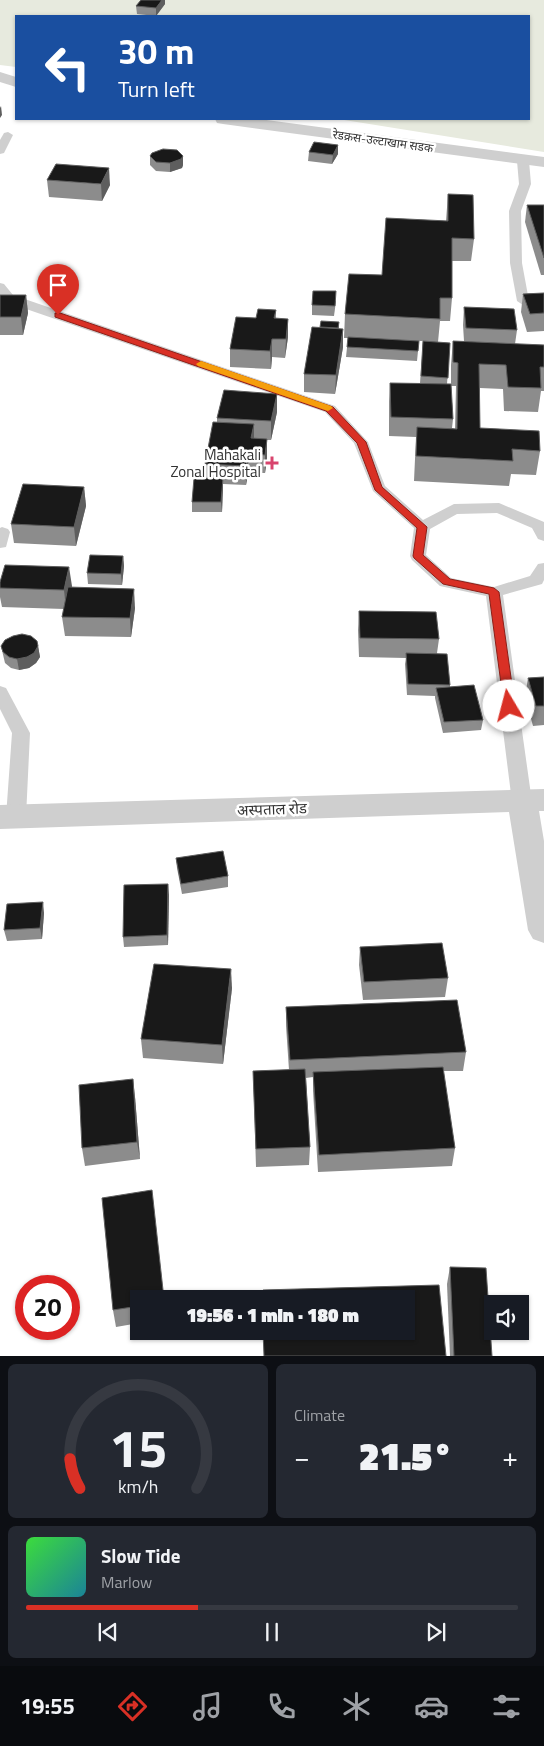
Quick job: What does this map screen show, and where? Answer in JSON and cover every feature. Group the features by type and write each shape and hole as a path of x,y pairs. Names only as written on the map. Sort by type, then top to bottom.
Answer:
{"street":[{"path":"0,76 15,82"},
{"name":"रेडक्रस-उल्टाखाम सडक","path":"230,120 544,162"},
{"path":"533,801 544,930"},
{"name":"अस्पताल रोड","path":"8,817 533,801"}],"lane":[{"path":"0,152 8,135"},
{"path":"523,160 526,184 515,211 516,263 523,301"},
{"path":"0,287 8,298 330,409 361,442 378,488 422,527"},
{"path":"422,527 454,508 499,508 538,525 544,536"},
{"path":"422,527 418,556 446,582 494,592 536,580 544,568"},
{"path":"494,592 533,801"},
{"path":"0,692 22,733 8,817"}],"shaded area":[{"path":"0,0 544,0 544,152 344,120 530,120 530,15 15,15 15,67 0,65"}],"building":[{"path":"141,0 162,0 156,8 136,6"},
{"path":"314,142 338,145 333,155 309,152"},
{"path":"163,149 177,150 183,156 181,159 170,163 156,162 150,156 152,153"},
{"path":"56,164 109,168 101,184 47,180"},
{"path":"448,194 473,195 474,239 452,238 452,298 440,298 440,319 345,314 349,274 382,275 386,218 448,221"},
{"path":"527,205 544,205 544,258"},
{"path":"313,291 336,291 335,306 312,305"},
{"path":"544,293 544,313 530,314 523,294"},
{"path":"0,295 26,295 21,317 0,317"},
{"path":"464,307 514,309 517,330 466,328"},
{"path":"258,309 276,310 274,318 288,319 286,339 272,339 270,351 230,349 236,317 256,318"},
{"path":"321,321 339,322 338,328 320,327"},
{"path":"312,327 343,329 336,375 304,374"},
{"path":"348,337 419,341 418,351 347,347"},
{"path":"423,341 450,343 448,378 421,376"},
{"path":"453,341 544,345 544,367 540,367 541,388 508,387 506,365 479,364 480,428 539,431 540,451 512,449 513,461 416,456 417,427 457,429 458,363 453,362"},
{"path":"390,383 451,384 453,419 391,417"},
{"path":"224,390 277,394 271,421 217,418"},
{"path":"213,422 254,424 251,438 267,439 265,455 248,454 246,466 205,464"},
{"path":"194,478 223,478 221,502 192,502"},
{"path":"23,484 84,487 74,527 11,524"},
{"path":"90,555 123,556 121,574 87,573"},
{"path":"5,565 69,567 64,590 0,588"},
{"path":"68,587 134,589 130,618 62,617"},
{"path":"359,611 436,612 439,639 360,638"},
{"path":"22,634 31,636 37,641 38,646 34,653 27,657 17,659 9,657 3,652 1,646 5,640"},
{"path":"406,653 447,654 450,685 408,684"},
{"path":"544,677 544,706 536,706 528,678"},
{"path":"474,685 483,720 444,722 436,688"},
{"path":"223,851 228,876 181,884 176,858"},
{"path":"168,884 167,935 123,937 124,885"},
{"path":"43,902 40,928 4,930 7,904"},
{"path":"442,943 448,978 364,982 360,947"},
{"path":"154,964 231,969 222,1045 141,1039"},
{"path":"457,1000 466,1052 290,1060 286,1007"},
{"path":"443,1067 455,1148 319,1155 313,1072"},
{"path":"305,1069 310,1147 256,1149 253,1071"},
{"path":"133,1079 137,1142 82,1148 79,1085"},
{"path":"152,1190 163,1290 130,1290 130,1307 113,1310 102,1198"},
{"path":"450,1267 486,1268 488,1295 484,1295 484,1340 491,1340 492,1356 454,1356"},
{"path":"439,1285 446,1356 264,1356 263,1340 415,1340 415,1290 263,1290"}],"slow traffic":[{"path":"201,364 328,408"}],"place":[{"name":"Mahakali Zonal Hospital","path":"272,463"}],"route":[{"path":"58,315 330,409 361,442 378,488 422,527 418,556 446,582 494,592 509,706"}]}
